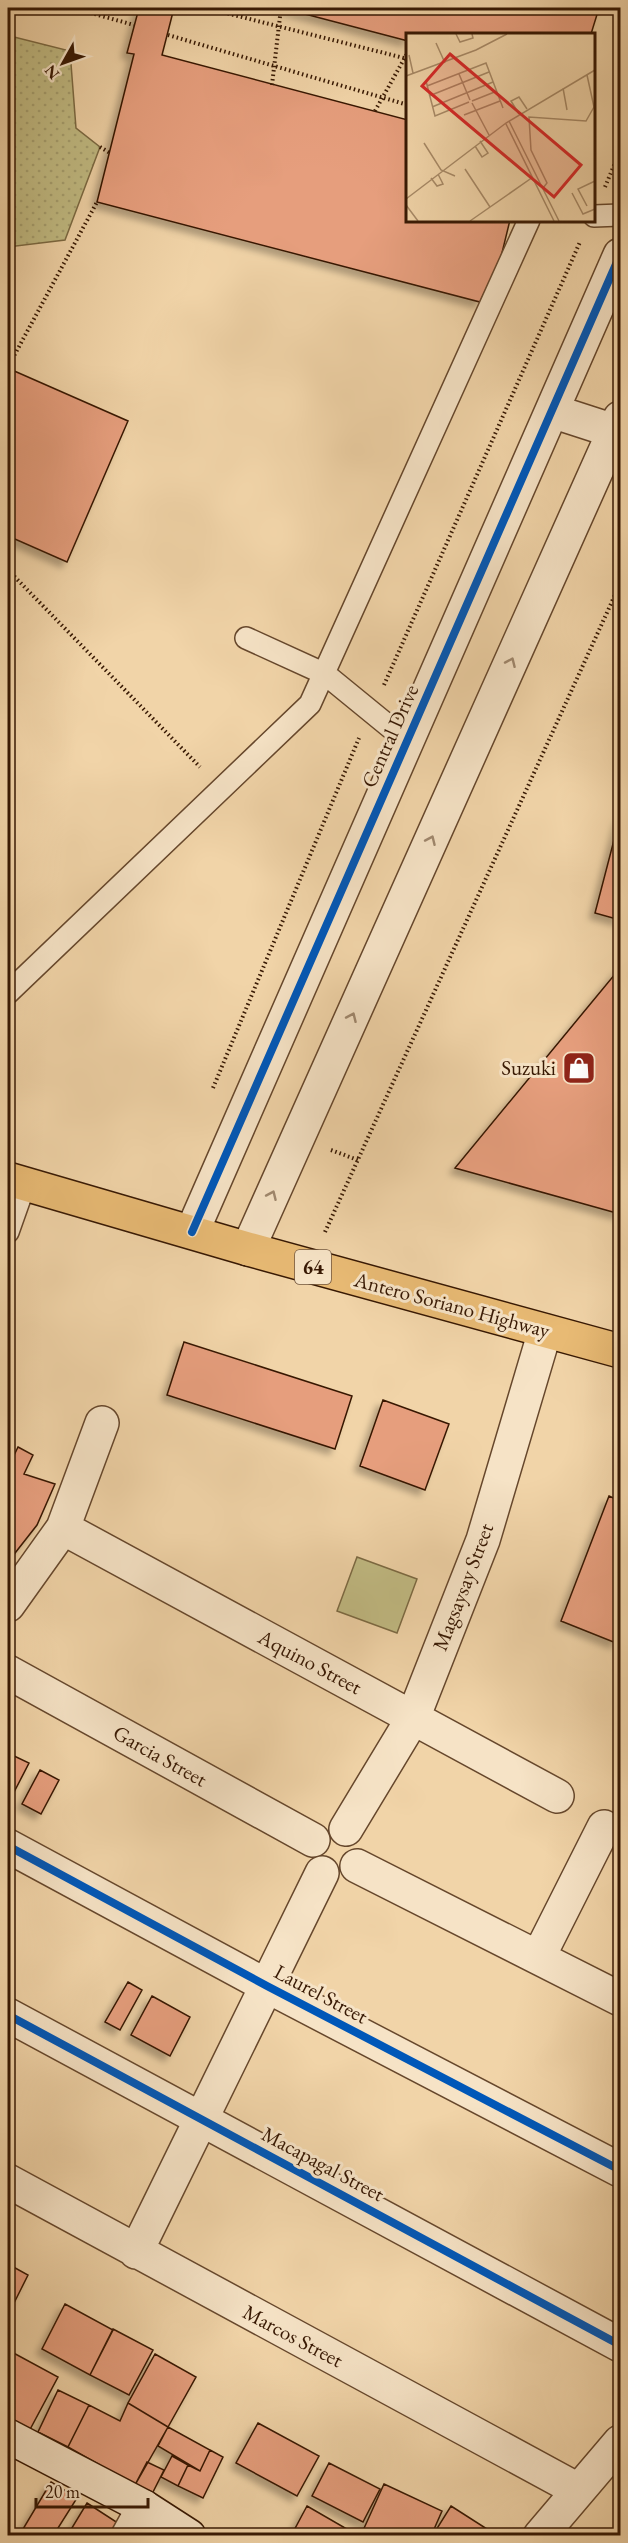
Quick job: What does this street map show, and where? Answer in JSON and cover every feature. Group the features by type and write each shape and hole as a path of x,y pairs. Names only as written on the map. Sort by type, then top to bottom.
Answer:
{"main road":[{"name":"Antero Soriano Highway","path":"16,1182 248,1249 621,1351"}],"street":[{"name":"Central Drive","path":"192,1232 621,255"},
{"path":"248,1249 618,427 552,411"},
{"name":"Magsaysay Street","path":"346,1829 413,1718 483,1540 545,1331"},
{"path":"8,1605 63,1528 102,1423"},
{"name":"Aquino Street","path":"63,1528 557,1796"},
{"name":"Garcia Street","path":"8,1672 313,1840"},
{"path":"539,1956 604,1827"},
{"path":"328,1828 346,1829 358,1841 361,1849 357,1866 352,1872 337,1878 322,1873 315,1867 311,1858 313,1840 328,1828"},
{"name":"Laurel Street","path":"8,1846 267,1986 621,2170"},
{"path":"357,1866 621,1999"},
{"path":"136,2252 322,1873"},
{"name":"Macapagal Street","path":"8,2015 621,2345"},
{"name":"Marcos Street","path":"8,2181 578,2490"},
{"path":"8,2436 144,2507 189,2535"},
{"path":"540,2535 621,2442"},
{"path":"128,2535 144,2507"}],"lane":[{"path":"595,216 621,215"},
{"path":"8,993 310,704 529,222"},
{"path":"246,638 325,674 407,741"},
{"path":"8,1232 16,1182"}],"path":[{"path":"8,21 15,8"},
{"path":"73,8 134,25"},
{"path":"206,8 406,59 375,111"},
{"path":"272,84 281,8"},
{"path":"168,35 406,104"},
{"path":"100,147 110,153"},
{"path":"603,192 621,151"},
{"path":"8,367 97,202"},
{"path":"8,570 221,789"},
{"path":"310,1266 621,584"}],"shaded area":[{"path":"10,36 70,51 76,128 100,147 65,240 8,247 8,41"},
{"path":"357,1557 417,1579 397,1633 337,1611"}],"building":[{"path":"139,8 174,8 162,55 406,119 406,222 510,222 501,257 480,302 97,202 134,54 127,53"},
{"path":"282,8 599,8 591,33 406,33 406,40"},
{"path":"12,370 128,421 67,562 8,536 8,382"},
{"path":"620,817 620,920 595,913"},
{"name":"Suzuki","path":"620,968 620,1214 455,1168"},
{"path":"184,1342 352,1396 335,1449 167,1395"},
{"path":"383,1400 449,1424 425,1490 360,1466"},
{"path":"18,1447 33,1455 24,1474 55,1484 37,1525 8,1562 8,1468"},
{"path":"609,1496 620,1501 620,1632 616,1643 561,1621"},
{"path":"10,1754 29,1763 11,1798 8,1796"},
{"path":"40,1770 59,1780 41,1814 22,1804"},
{"path":"128,1982 142,1990 120,2030 105,2022"},
{"path":"152,1996 190,2017 170,2056 131,2035"},
{"path":"8,2264 28,2275 8,2315"},
{"path":"65,2304 113,2330 90,2375 42,2349"},
{"path":"113,2329 153,2350 129,2395 90,2375"},
{"path":"8,2350 58,2377 27,2435 8,2425"},
{"path":"155,2354 196,2377 168,2427 128,2403"},
{"path":"58,2390 89,2405 68,2447 38,2432"},
{"path":"128,2403 168,2427 135,2485 68,2447 89,2405 120,2421"},
{"path":"258,2423 319,2456 297,2496 236,2463"},
{"path":"168,2427 210,2450 200,2471 158,2446"},
{"path":"210,2450 223,2457 203,2498 178,2486 188,2465 200,2471"},
{"path":"172,2456 188,2465 178,2486 161,2477"},
{"path":"147,2462 164,2470 152,2494 135,2485"},
{"path":"329,2463 380,2489 363,2522 312,2496"},
{"path":"51,2482 77,2498 53,2536 34,2536 23,2529"},
{"path":"384,2484 442,2511 431,2536 361,2535"},
{"path":"87,2503 121,2525 115,2536 67,2536"},
{"path":"307,2506 359,2536 291,2536"},
{"path":"451,2506 498,2536 444,2536 436,2530"}],"cycle path":[{"path":"192,1232 620,255"},
{"path":"8,1846 267,1986 620,2170"},
{"path":"8,2015 620,2345"}],"place":[{"name":"Suzuki","path":"579,1068"}]}
